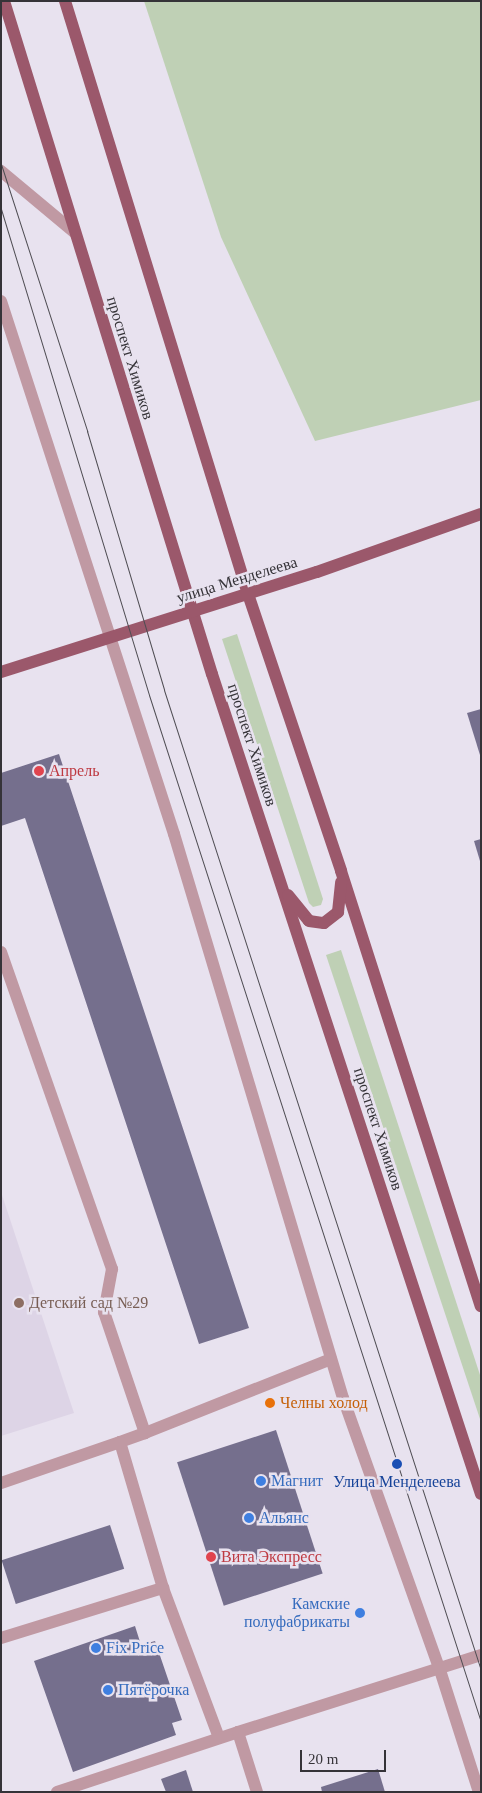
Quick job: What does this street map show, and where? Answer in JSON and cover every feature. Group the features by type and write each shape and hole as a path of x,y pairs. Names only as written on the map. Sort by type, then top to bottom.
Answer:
{"main road":[{"name":"проспект Химиков","path":"4,1 192,611 481,1494"},
{"path":"65,1 248,594 341,870 481,1306"},
{"name":"улица Менделеева","path":"1,672 248,594 481,514"},
{"path":"279,880 300,913 309,921 321,924 329,921 339,908 341,870"}],"lane":[{"path":"1,171 74,232"},
{"path":"1,301 174,834 331,1359 439,1667 479,1792"},
{"path":"1,952 112,1269 104,1312 145,1433"},
{"path":"1,1482 145,1433 331,1359"},
{"path":"120,1442 163,1588 219,1738"},
{"path":"1,1638 163,1588"},
{"path":"57,1792 219,1738 481,1655"},
{"path":"238,1732 257,1792"}],"shaded area":[{"name":"Детский сад №29","path":"1,1192 74,1413 1,1436"}],"green space":[{"path":"144,1 481,1 481,400 315,441 221,237"},
{"path":"237,634 323,899 321,905 313,907 309,903 222,639"},
{"path":"341,950 481,1378 481,1422 326,955"}],"building":[{"path":"481,709 481,755 480,755 467,713"},
{"path":"59,754 249,1328 199,1344 25,818 1,826 1,773"},
{"path":"481,839 481,861 480,861 474,841"},
{"name":"Альянс","path":"276,1430 323,1574 224,1606 177,1462"},
{"path":"110,1525 124,1569 16,1604 2,1560"},
{"name":"Пятёрочка","path":"135,1626 141,1645 155,1641 182,1720 172,1723 176,1735 73,1772 34,1661"},
{"path":"378,1769 385,1792 322,1792 321,1787"},
{"path":"186,1770 193,1792 166,1792 161,1779"}],"tram line":[{"path":"1,164 87,431 164,690 481,1670"},
{"path":"1,209 149,695 481,1722"}],"place":[{"name":"Апрель","path":"39,771"},
{"name":"Детский сад №29","path":"19,1303"},
{"name":"Челны холод","path":"270,1403"},
{"name":"Улица Менделеева","path":"397,1464"},
{"name":"Магнит","path":"261,1481"},
{"name":"Альянс","path":"249,1518"},
{"name":"Вита Экспресс","path":"211,1557"},
{"name":"Камские полуфабрикаты","path":"360,1613"},
{"name":"Fix Price","path":"96,1648"},
{"name":"Пятёрочка","path":"108,1690"}]}
